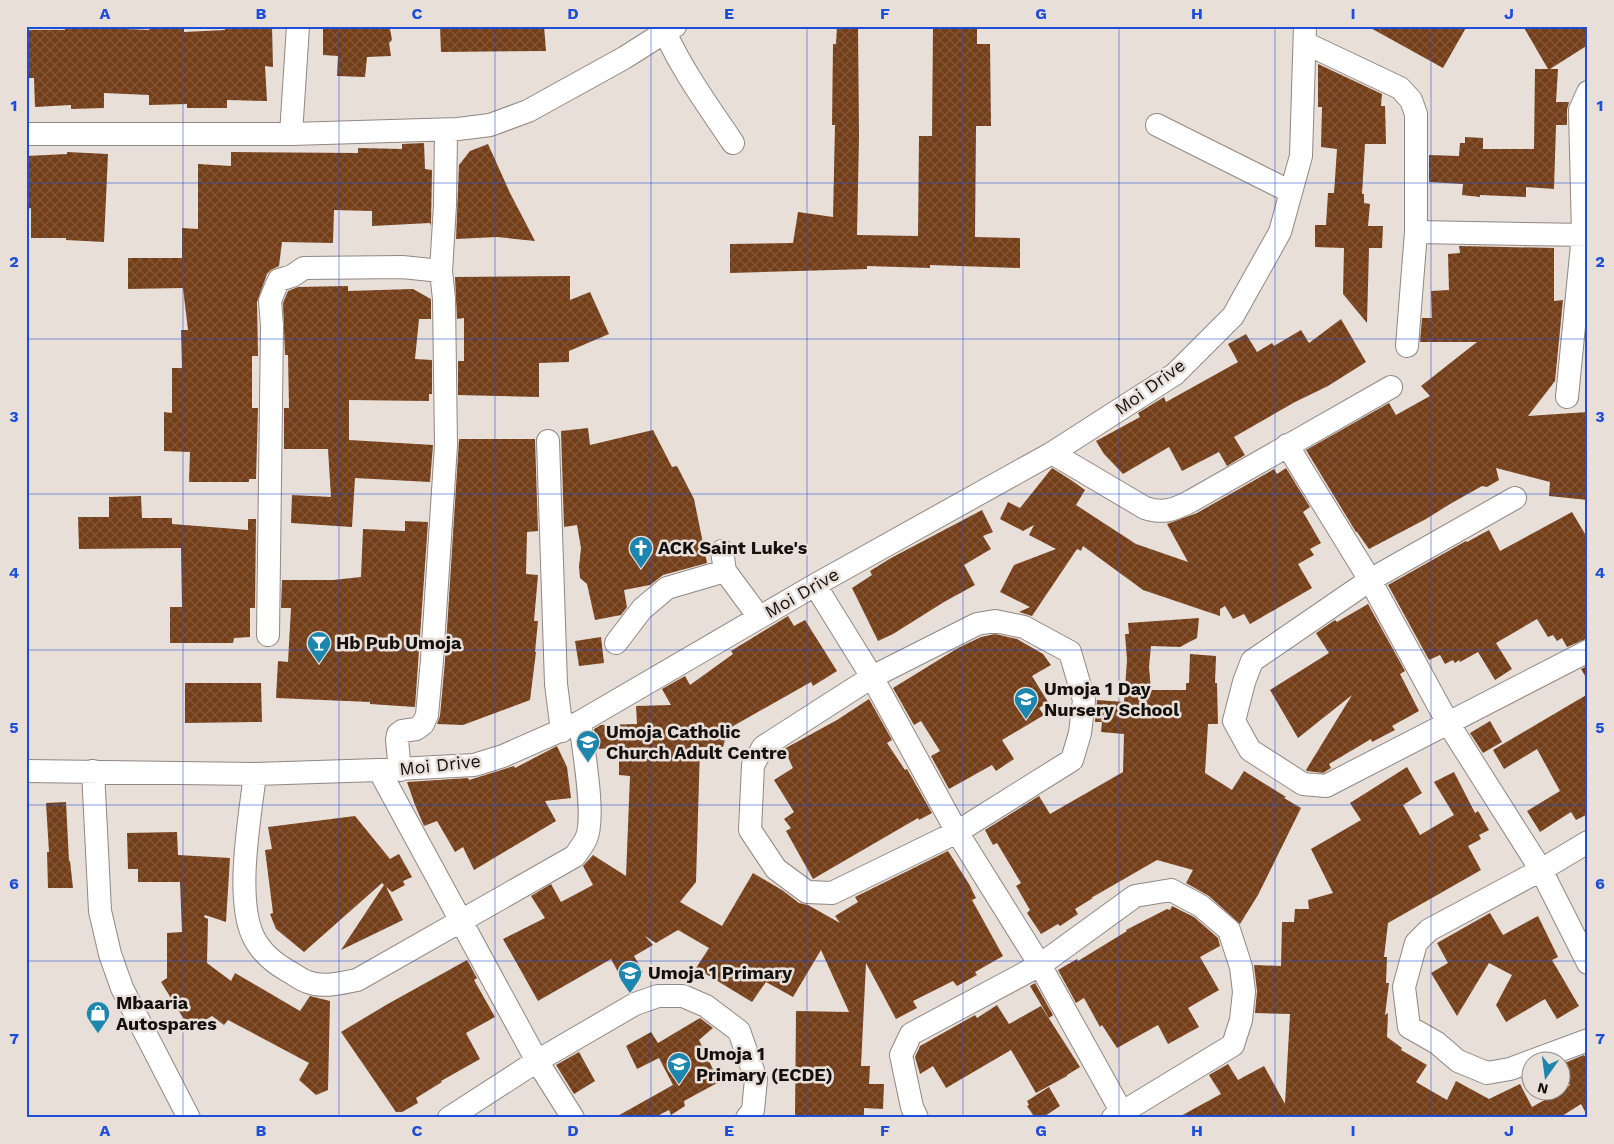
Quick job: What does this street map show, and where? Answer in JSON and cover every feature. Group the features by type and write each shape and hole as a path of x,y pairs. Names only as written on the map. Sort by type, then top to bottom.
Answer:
{"street":[{"path":"291,134 298,26"},
{"path":"26,134 291,134 446,130 490,125 528,111 624,58 670,29 682,65 733,143"},
{"path":"1305,35 1400,88 1411,100 1416,114 1416,232 1407,346"},
{"name":"Moi Drive","path":"26,771 255,774 389,770 474,765 503,756 571,727 815,585 1052,453 1175,374 1233,316 1280,232 1301,156 1305,35"},
{"path":"1567,397 1585,235 1580,110 1588,92"},
{"path":"1157,125 1291,192"},
{"path":"446,130 445,205 441,271 444,299 446,445 432,660 426,715 423,724 416,730 402,731 398,734 389,770 461,922 537,1061 573,1118"},
{"path":"1416,232 1585,235"},
{"path":"268,636 272,326 270,301 276,286 280,280 292,276 304,268 402,267 441,271"},
{"path":"1052,453 1144,508 1162,512 1170,511 1191,501 1391,387"},
{"path":"255,774 247,839 245,882 247,914 254,937 272,961 308,982 333,985 356,980 575,856 586,839 589,824 589,803 571,727 556,684 548,441"},
{"path":"1287,445 1370,580 1448,723 1541,870 1588,963"},
{"path":"1515,498 1370,580 1252,661 1244,682 1234,721 1250,750 1303,784 1326,786 1588,651"},
{"path":"616,643 642,609 667,588 724,561 759,617"},
{"path":"815,585 872,677 957,832 1040,965 1120,1116 1233,1045 1241,1020 1244,992 1241,968 1229,930 1201,906 1171,890 1135,896 1040,965 911,1034 901,1055 912,1107 917,1118"},
{"path":"995,621 1024,627 1070,652 1084,700 1080,733 1072,760 957,832 832,893 807,892 776,869 750,830 752,765 763,747 872,677 978,624 995,621"},
{"path":"93,771 100,911 110,954 122,988 189,1118"},
{"path":"1588,842 1541,870 1429,930 1416,943 1404,987 1409,1027 1437,1044 1458,1061 1488,1074 1510,1069 1588,1040"},
{"path":"449,1118 537,1061 635,1004 658,996 683,996 706,1006 739,1030 756,1079 753,1110 747,1118"}],"building":[{"path":"65,26 102,26 102,28 149,30 149,26 184,26 184,32 225,30 225,26 272,26 273,67 265,66 267,101 227,100 227,108 187,108 187,104 149,105 149,95 104,93 104,108 71,109 71,105 35,107 34,78 27,78 27,30 65,30"},
{"path":"440,26 544,26 546,51 441,52"},
{"path":"837,26 858,26 859,136 857,235 918,236 919,136 932,136 933,26 977,26 977,44 990,44 991,126 976,126 975,237 1020,238 1020,268 930,265 930,268 867,266 867,269 730,273 730,244 793,243 798,212 833,217 835,125 832,125 833,44 836,44"},
{"path":"1367,26 1467,26 1443,68"},
{"path":"1523,26 1588,26 1588,45 1550,69 1558,69 1556,102 1569,102 1567,125 1556,125 1554,189 1526,187 1526,197 1480,195 1480,197 1462,195 1463,184 1429,182 1429,155 1459,156 1460,143 1465,143 1465,137 1483,138 1483,149 1534,149 1535,69 1548,69"},
{"path":"323,28 390,29 392,40 389,43 391,56 367,57 365,77 337,76 338,56 323,55"},
{"path":"1318,64 1382,94 1381,106 1385,106 1386,144 1365,144 1362,194 1364,194 1364,203 1370,204 1368,226 1383,226 1382,248 1369,248 1367,323 1343,294 1344,248 1315,247 1315,225 1326,225 1328,193 1334,193 1337,149 1321,147 1322,107 1318,107"},
{"path":"424,143 425,169 432,170 431,226 430,223 372,226 372,211 334,210 333,243 282,242 279,266 267,274 257,302 258,356 252,356 252,408 258,408 256,479 249,479 249,482 189,482 190,452 164,451 164,412 172,413 172,368 182,368 181,330 188,330 183,288 128,289 128,258 182,258 182,228 198,229 198,164 231,166 231,152 358,153 358,148 402,149 402,144"},
{"path":"488,144 510,193 535,241 497,237 456,239 459,165 470,151"},
{"path":"67,152 108,154 104,242 66,240 66,238 31,238 31,208 27,209 26,156 67,154"},
{"path":"1459,246 1554,248 1554,301 1563,300 1555,381 1528,416 1588,412 1588,500 1549,496 1550,482 1496,468 1499,480 1487,487 1482,486 1426,519 1369,549 1356,532 1306,450 1389,403 1396,415 1430,396 1421,386 1477,342 1420,342 1422,318 1432,318 1431,291 1449,290 1448,254 1460,253"},
{"path":"570,276 570,300 590,292 609,334 569,351 569,362 539,363 539,397 458,395 458,361 464,361 464,318 457,319 455,277"},
{"path":"348,286 348,291 413,289 431,299 431,319 419,319 415,359 432,360 432,394 429,394 429,401 349,400 349,440 433,445 430,482 355,478 352,527 291,523 292,495 331,497 328,449 284,449 284,408 289,408 288,355 285,355 283,303 288,291 298,287"},
{"path":"1341,319 1366,362 1328,386 1295,402 1234,437 1245,455 1227,466 1219,452 1182,471 1169,447 1123,474 1104,454 1096,441 1140,417 1138,413 1164,397 1166,402 1238,362 1228,344 1246,334 1257,352 1272,343 1274,346 1301,330 1309,343"},
{"path":"588,428 590,445 653,430 672,467 677,466 694,499 707,563 663,575 650,585 624,590 627,607 621,615 595,620 587,584 580,578 581,548 577,525 564,527 561,431"},
{"path":"459,439 535,439 538,531 527,532 526,574 538,575 534,621 538,621 530,700 463,725 437,724 440,716 445,661"},
{"path":"1052,468 1085,490 1076,505 1136,544 1188,562 1167,524 1197,513 1274,469 1277,474 1286,468 1310,507 1303,512 1321,543 1310,549 1314,555 1298,564 1312,588 1250,624 1244,614 1233,619 1225,606 1220,609 1220,616 1143,590 1083,546 1081,551 1077,549 1032,616 1019,612 1030,607 1000,592 1014,565 1056,549 1029,535 1034,525 1023,531 1000,519 1008,502 1020,508"},
{"path":"141,496 142,518 172,518 172,524 248,530 248,519 256,519 255,608 250,608 250,637 234,638 233,643 170,643 170,607 182,607 181,548 79,549 78,517 109,517 109,497"},
{"path":"982,510 993,532 983,536 991,549 964,565 975,585 878,641 852,588 872,575 870,571 891,558"},
{"path":"1572,512 1588,539 1588,638 1567,647 1562,638 1557,641 1553,635 1548,637 1537,619 1496,643 1512,669 1495,680 1478,652 1455,663 1453,660 1445,664 1440,655 1429,660 1388,585 1489,530 1500,551"},
{"path":"405,521 428,522 415,707 370,704 370,702 276,698 278,661 288,662 291,608 281,608 282,580 333,580 361,577 363,529 405,531"},
{"path":"1368,604 1405,671 1400,674 1419,711 1392,726 1395,730 1372,742 1371,739 1329,764 1331,768 1323,773 1307,771 1352,695 1298,738 1270,690 1329,653 1316,633 1335,620 1337,622"},
{"path":"788,616 794,626 805,620 837,671 813,686 811,682 728,729 723,747 700,747 696,882 680,902 722,926 753,873 782,890 799,903 808,905 840,923 835,916 858,902 855,897 948,851 969,884 976,898 972,900 1003,956 975,972 977,975 957,986 953,981 913,1001 917,1008 896,1019 866,963 861,1066 870,1066 869,1084 884,1084 883,1109 864,1108 864,1118 795,1118 796,1011 849,1012 821,950 793,997 766,982 752,1002 696,968 709,948 678,930 656,943 645,936 653,945 634,956 643,972 624,983 611,959 538,1001 503,939 545,918 531,896 551,884 561,902 593,885 583,866 593,855 626,876 630,776 619,775 619,752 617,752 617,748 597,749 594,729 601,725 637,724 636,706 671,705 662,689 685,676 690,685 733,654 731,651"},
{"path":"1199,618 1197,638 1180,647 1151,646 1149,667 1151,690 1186,690 1186,683 1189,683 1190,654 1216,656 1215,683 1217,683 1218,724 1208,724 1205,773 1232,790 1244,771 1301,808 1258,895 1240,924 1209,896 1186,883 1193,870 1157,860 1091,898 1093,898 1075,909 1078,914 1060,926 1058,924 1041,934 1027,913 1030,910 1016,886 1021,883 997,843 993,845 985,830 1039,796 1050,814 1123,772 1124,734 1101,732 1102,722 1095,722 1097,700 1124,702 1127,660 1125,634 1129,634 1128,623"},
{"path":"995,634 1017,639 1043,654 1051,665 1032,676 1048,702 1039,708 1044,715 1002,740 1014,759 996,771 992,765 949,789 931,756 940,751 921,721 914,725 893,688 958,648 981,637"},
{"path":"601,637 604,663 579,666 575,641"},
{"path":"1588,666 1588,681 1581,669"},
{"path":"185,683 261,683 262,722 185,723"},
{"path":"1588,694 1588,814 1576,820 1571,812 1540,832 1527,811 1560,791 1537,749 1504,769 1493,750"},
{"path":"869,699 892,740 887,743 905,770 907,769 932,813 919,820 918,818 813,879 786,831 791,828 784,819 794,812 774,780 793,768 784,749 837,720"},
{"path":"1490,721 1502,742 1483,753 1470,733"},
{"path":"557,746 567,767 571,798 545,801 556,821 474,870 463,847 455,852 437,821 424,826 407,782 468,778 469,780 514,766 515,768"},
{"path":"1407,767 1422,793 1403,805 1420,835 1454,815 1434,782 1454,772 1475,813 1478,811 1489,830 1479,835 1481,839 1468,846 1481,870 1388,923 1384,957 1387,957 1386,983 1389,983 1385,1015 1388,1013 1387,1037 1402,1048 1401,1050 1427,1065 1416,1082 1447,1100 1456,1081 1489,1099 1520,1084 1522,1088 1522,1102 1529,1102 1532,1107 1541,1102 1572,1102 1572,1060 1584,1055 1588,1062 1588,1117 1581,1104 1559,1118 1177,1118 1221,1094 1209,1075 1228,1064 1238,1080 1264,1066 1285,1104 1290,1014 1255,1013 1257,991 1254,965 1281,966 1282,922 1294,922 1295,909 1309,909 1308,900 1333,893 1311,849 1361,820 1350,803"},
{"path":"66,802 69,861 73,888 48,888 47,852 49,852 46,803"},
{"path":"355,816 390,859 399,854 412,877 403,881 405,885 392,892 386,887 403,920 341,950 384,885 382,883 304,952 276,929 270,914 273,913 265,850 272,849 268,827"},
{"path":"177,832 178,855 230,858 226,922 205,915 204,917 208,919 207,963 231,981 235,973 300,1011 310,996 330,1001 328,1090 316,1095 299,1080 309,1063 228,1020 224,1025 212,1016 190,1029 161,982 167,978 167,933 182,932 180,882 138,882 138,869 128,869 127,833"},
{"path":"1172,906 1194,917 1218,938 1220,946 1200,957 1219,990 1188,1008 1199,1027 1168,1044 1158,1025 1117,1048 1102,1025 1100,1027 1084,998 1076,1003 1058,970 1077,959 1078,961 1126,930 1167,909 1170,910"},
{"path":"1490,913 1503,935 1538,916 1558,957 1552,960 1579,1006 1557,1019 1545,999 1506,1022 1496,1005 1512,975 1489,963 1457,1016 1431,973 1448,963 1437,943"},
{"path":"467,960 477,978 474,980 495,1017 466,1033 480,1059 441,1081 416,1098 418,1103 402,1112 396,1112 341,1032"},
{"path":"1035,983 1053,1015 1049,1018 1030,986"},
{"path":"997,1005 1009,1024 1041,1006 1080,1067 1036,1093 1011,1050 946,1088 933,1066 920,1074 915,1057 920,1046 975,1015 977,1018"},
{"path":"700,1018 713,1028 699,1040 719,1082 684,1101 685,1106 671,1115 669,1110 653,1118 614,1118 673,1085 659,1058 637,1069 626,1046 651,1032 658,1043"},
{"path":"579,1052 595,1081 574,1094 556,1065"},
{"path":"1049,1087 1060,1106 1042,1118 1035,1118 1027,1106 1029,1105 1027,1101"}],"place":[{"name":"ACK Saint Luke's","path":"641,569"},
{"name":"Hb Pub Umoja","path":"319,664"},
{"name":"Umoja 1 Day Nursery School","path":"1026,720"},
{"name":"Umoja Catholic Church Adult Centre","path":"588,763"},
{"name":"Umoja 1 Primary","path":"630,994"},
{"name":"Mbaaria Autospares","path":"98,1034"},
{"name":"Umoja 1 Primary (ECDE)","path":"679,1085"}]}
